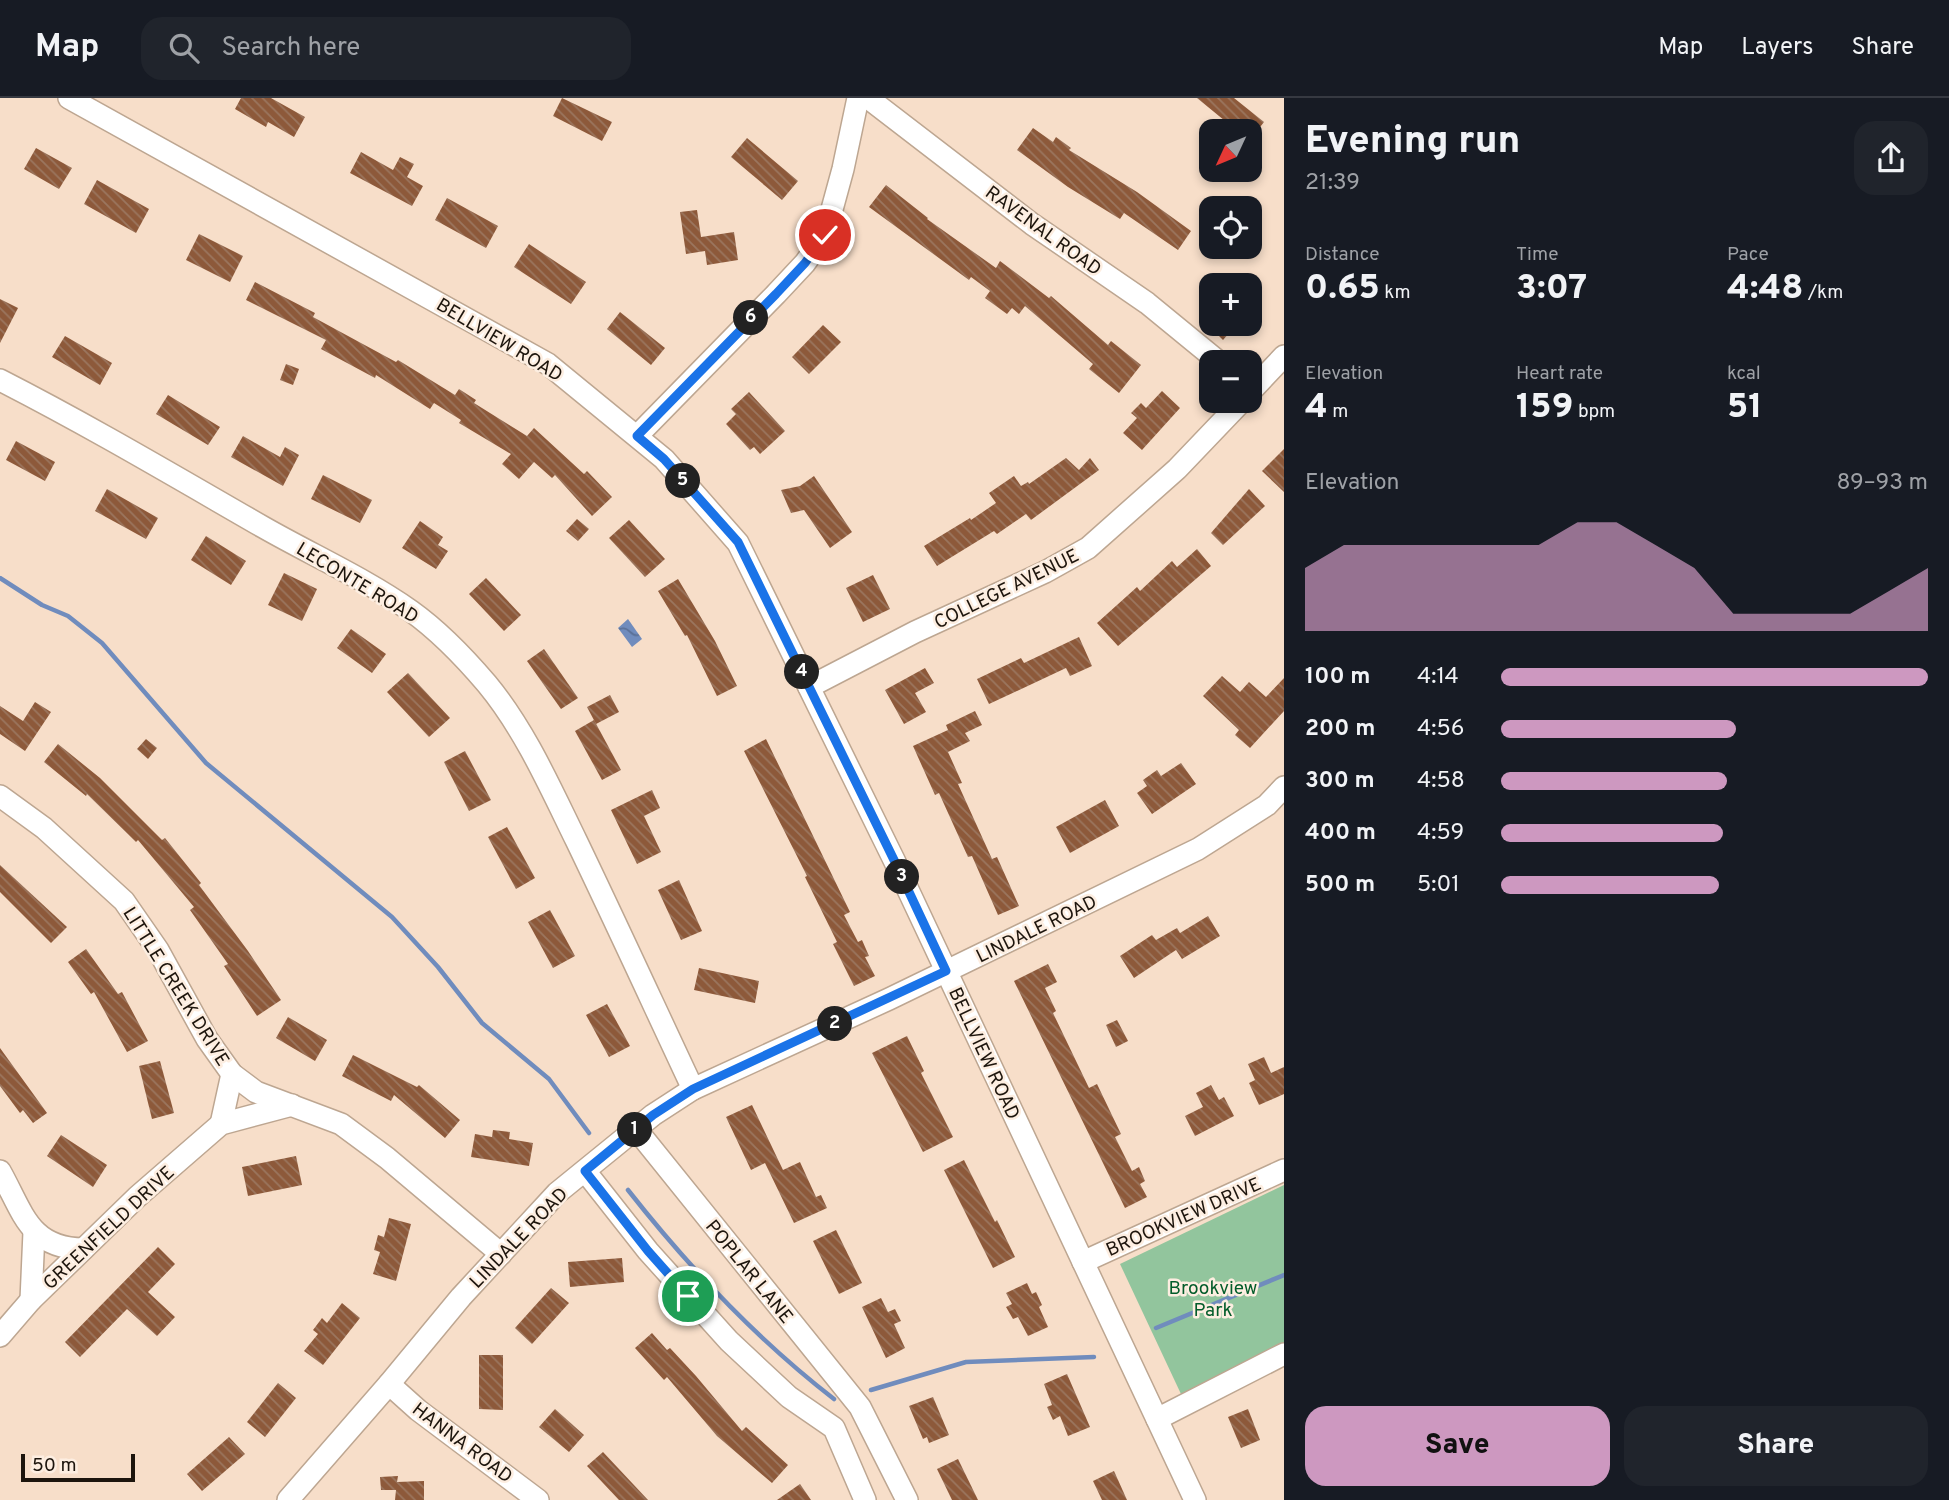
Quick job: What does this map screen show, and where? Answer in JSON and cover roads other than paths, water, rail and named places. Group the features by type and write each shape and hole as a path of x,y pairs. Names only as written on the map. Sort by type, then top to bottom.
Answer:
{"street":[{"name":"BELLVIEW ROAD","path":"69,98 548,363 664,459 738,542 946,971 1195,1500"},
{"path":"637,436 791,279 825,235 858,98"},
{"name":"RAVENAL ROAD","path":"868,98 1031,224 1147,303 1204,350"},
{"name":"COLLEGE AVENUE","path":"1262,378 1284,356"},
{"name":"LECONTE ROAD","path":"0,380 74,417 368,584 412,611 453,646 489,687 519,731 545,778 617,924 693,1089"},
{"name":"COLLEGE AVENUE","path":"809,687 915,632 1045,572 1088,548 1177,469 1229,413"},
{"name":"LINDALE ROAD","path":"288,1500 461,1297 557,1193 636,1129 693,1089 1198,849 1267,805 1284,787"},
{"name":"LITTLE CREEK DRIVE","path":"0,796 44,828 124,901 158,950 207,1039 232,1074 256,1091 341,1124 387,1158 501,1254"},
{"path":"221,1124 232,1074"},
{"name":"GREENFIELD DRIVE","path":"0,1336 31,1300 137,1197 221,1124 292,1105"},
{"name":"POPLAR LANE","path":"636,1129 863,1413 907,1500"},
{"name":"BROOKVIEW DRIVE","path":"1083,1262 1284,1170"},
{"path":"0,1171 34,1232 62,1249 83,1249"},
{"path":"585,1171 648,1251 729,1341 789,1397 834,1428 865,1500"},
{"path":"31,1300 34,1232"},
{"path":"1157,1419 1284,1354"},
{"name":"HANNA ROAD","path":"389,1384 418,1410 538,1500"},
{"path":"834,1428 863,1413"}],"water":[{"path":"628,619 642,639 632,647 618,628"}],"waterway":[{"path":"0,578 42,605 68,616 102,643 206,763 392,917 438,967 482,1023 549,1079 589,1133"},
{"path":"628,1190 725,1301 778,1352 834,1399"},
{"path":"1156,1328 1284,1275"},
{"path":"871,1390 966,1362 1094,1357"}],"park label":[{"name":"Brookview Park","path":"1213,1298"}]}
